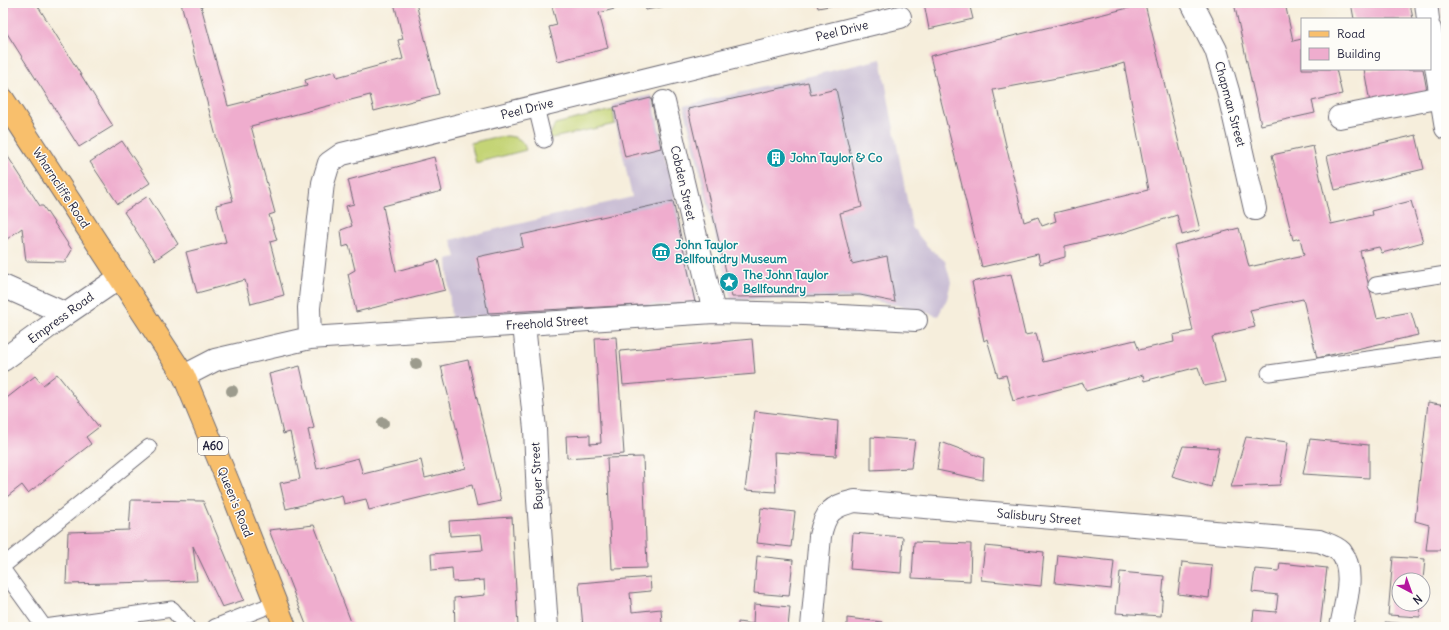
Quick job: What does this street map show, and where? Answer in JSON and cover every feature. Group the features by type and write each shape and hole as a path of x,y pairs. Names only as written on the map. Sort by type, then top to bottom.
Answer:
{"main road":[{"name":"Wharncliffe Road","path":"3,99 119,278"},
{"name":"Queen's Road","path":"119,278 184,376 285,627"}],"street":[{"name":"Chapman Street","path":"1192,3 1216,50 1228,91 1255,209"},
{"path":"1426,3 1428,18"},
{"name":"Peel Drive","path":"310,338 309,308 323,183 329,163 342,154 900,17"},
{"path":"1431,35 1446,128"},
{"path":"1339,117 1442,97"},
{"name":"Cobden Street","path":"664,102 714,312"},
{"name":"Empress Road","path":"3,360 119,278"},
{"path":"3,286 66,314"},
{"name":"Freehold Street","path":"184,376 215,360 310,338 714,312 804,314 916,320"},
{"name":"Boyer Street","path":"524,325 535,429 538,500 548,627"},
{"name":"Salisbury Street","path":"812,627 820,536 823,522 830,512 841,504 855,501 1319,541 1331,545 1340,551 1347,563 1349,574 1341,627"}],"lane":[{"path":"536,107 544,140"},
{"path":"1376,286 1446,274"},
{"path":"1270,373 1446,348"},
{"path":"3,566 149,447"},
{"path":"3,570 44,627 172,609 187,627"},
{"path":"215,627 276,603"}],"shaded area":[{"name":"John Taylor & Co","path":"881,59 912,227 927,246 945,261 951,282 947,299 938,316 914,309 861,298 731,300 684,106"},
{"path":"652,95 697,303 451,318 447,259 456,257 451,240 632,197 612,105"}],"green space":[{"path":"613,110 615,124 548,139 555,124"},
{"path":"507,136 519,139 523,143 526,150 476,163 471,143"}],"building":[{"path":"13,3 36,3 113,126 79,147 3,27 3,10"},
{"path":"181,3 211,3 201,6 228,106 307,86 305,80 335,71 337,77 403,59 398,40 403,39 394,3 416,3 439,94 374,111 370,95 251,126 275,213 269,215 277,240 270,242 284,295 251,304 245,280 197,293 186,252 226,242 216,205 233,201"},
{"path":"551,3 625,3 626,6 599,13 608,48 558,61 549,27 557,25"},
{"path":"644,3 676,3 676,4 646,10"},
{"path":"817,3 840,3 840,4 818,8"},
{"path":"924,3 969,3 973,19 929,29"},
{"path":"1234,3 1285,3 1293,41 1301,39 1301,70 1336,70 1342,94 1312,101 1315,113 1261,125"},
{"path":"1351,3 1410,3 1413,18 1354,18"},
{"path":"1441,3 1446,3 1446,23 1445,23"},
{"path":"1145,4 1200,230 1182,235 1177,215 1122,233 1065,246 1065,257 1040,264 1038,254 982,267 930,56","holes":["1124,63 1148,190 1054,213 1056,221 1042,226 1038,217 1024,222 993,90 1105,69"]},
{"path":"1364,70 1423,70 1427,91 1370,103"},
{"name":"John Taylor & Co","path":"808,82 811,95 836,89 862,207 840,213 852,264 887,256 895,302 860,295 732,297 688,109"},
{"path":"651,98 661,148 625,157 614,107"},
{"path":"1416,135 1424,169 1335,190 1327,156"},
{"path":"122,141 150,183 118,204 90,162"},
{"path":"1313,146 1331,224 1372,215 1371,211 1411,201 1423,242 1382,253 1379,247 1360,251 1377,318 1411,312 1418,335 1317,358 1303,299 1250,310 1255,327 1212,337 1225,382 1204,386 1198,367 1144,381 1143,375 1086,391 1083,383 1013,401 1006,375 998,377 987,339 984,341 972,282 1011,274 1025,335 1036,333 1043,362 1135,340 1139,350 1174,342 1173,335 1193,331 1174,245 1239,228 1249,267 1304,255 1300,238 1293,240 1272,155"},
{"path":"3,149 40,206 43,206 72,250 65,262 26,261 22,228 3,242"},
{"path":"434,157 442,191 383,206 396,271 438,260 445,290 356,312 348,274 355,270 349,245 343,247 341,230 352,226 346,206 354,204 348,180"},
{"path":"148,196 178,244 155,260 124,212"},
{"path":"673,201 695,302 488,313 477,257 523,247 521,235"},
{"path":"616,337 624,454 567,458 566,436 590,435 590,444 601,443 595,338"},
{"path":"752,339 755,374 623,385 620,351"},
{"path":"468,360 501,501 477,506 472,485 369,510 366,499 344,504 342,495 286,509 280,483 300,479 290,432 283,434 269,374 300,366 314,428 308,430 317,469 358,458 363,474 421,460 425,478 466,468 441,366"},
{"path":"57,374 99,427 86,437 91,444 28,493 22,485 3,500 3,401 35,376 43,385"},
{"path":"1428,402 1446,405 1446,550 1426,550 1429,525 1415,521"},
{"path":"755,411 838,421 836,456 774,452 776,492 745,490"},
{"path":"871,437 915,440 911,468 871,470"},
{"path":"1246,437 1288,442 1280,485 1231,487"},
{"path":"1310,439 1369,445 1369,478 1303,474"},
{"path":"941,442 984,458 983,480 937,470"},
{"path":"1183,446 1219,448 1211,487 1172,476"},
{"path":"643,457 647,568 612,569 607,458"},
{"path":"131,500 203,501 244,600 222,607 193,546 197,581 66,584 68,532 129,530"},
{"path":"761,508 795,512 791,547 757,543"},
{"path":"512,517 518,627 455,627 454,598 485,595 484,580 453,582 452,568 432,570 431,554 483,550 481,534 450,536 449,521"},
{"path":"314,525 353,627 307,627 269,530"},
{"path":"853,533 903,537 901,573 850,569"},
{"path":"914,542 971,544 970,581 912,578"},
{"path":"985,546 1044,552 1041,586 981,580"},
{"path":"1058,555 1114,561 1111,589 1055,583"},
{"path":"757,556 793,560 789,596 754,593"},
{"path":"1393,557 1425,559 1424,572 1392,572"},
{"path":"1182,562 1212,565 1209,598 1178,594"},
{"path":"1280,563 1327,568 1320,627 1252,627 1254,610 1276,612 1278,595 1252,592 1255,569 1279,571"},
{"path":"1120,572 1164,576 1161,616 1116,613"},
{"path":"650,577 651,591 630,593 632,612 661,609 662,624 654,625 654,627 583,627 579,583"},
{"path":"1391,580 1391,612 1420,612 1420,617 1388,615"},
{"path":"754,604 790,607 788,627 738,627 738,622 753,624"},
{"path":"847,618 882,622 882,627 847,627"},
{"path":"1385,622 1428,626 1428,627 1385,627"}],"place":[{"name":"John Taylor & Co","path":"776,158"},
{"name":"John Taylor Bellfoundry Museum","path":"661,252"},
{"name":"The John Taylor Bellfoundry","path":"729,282"}]}
